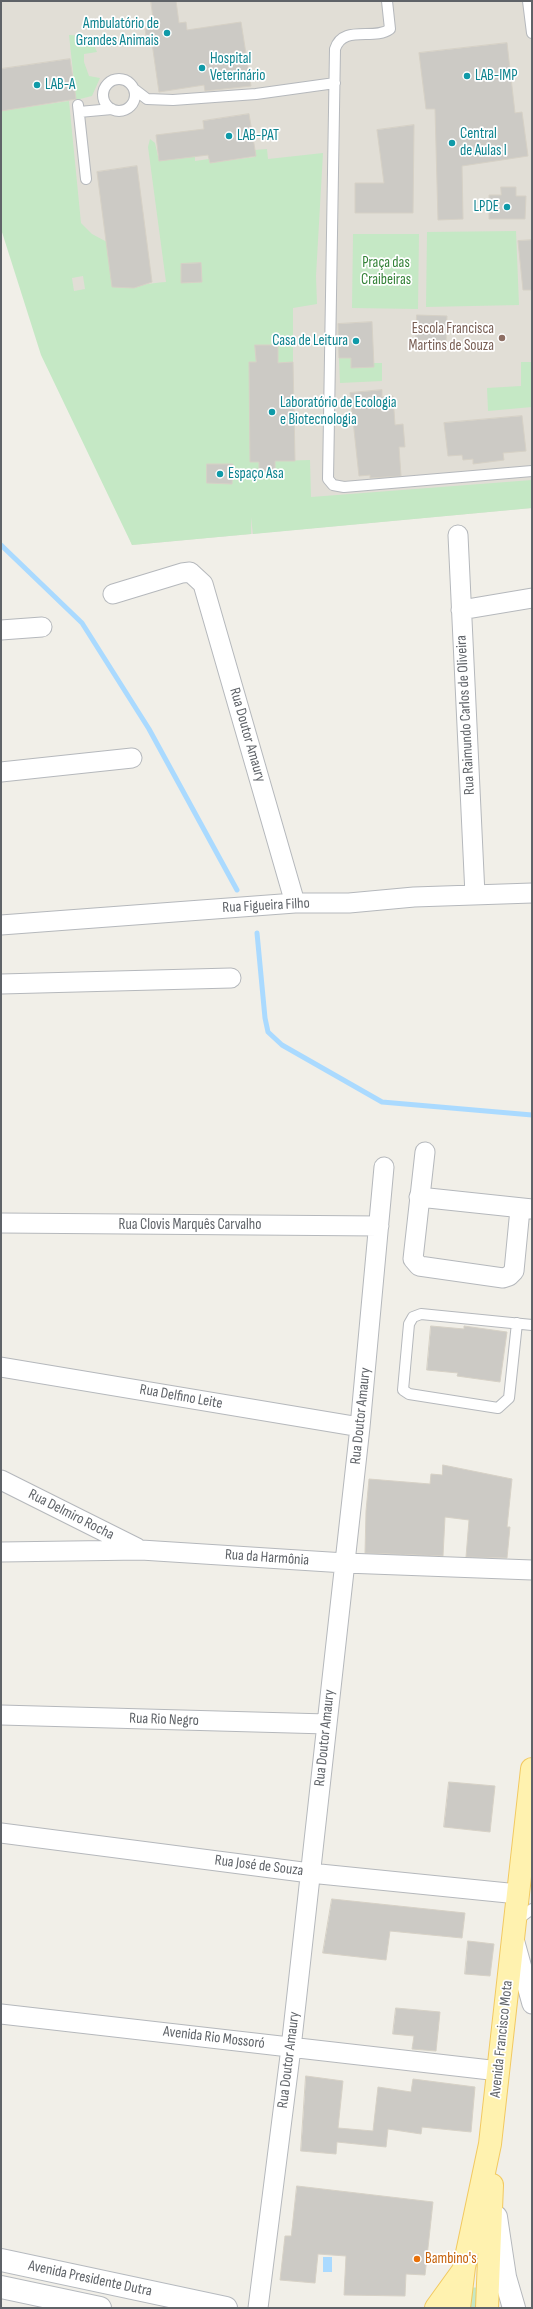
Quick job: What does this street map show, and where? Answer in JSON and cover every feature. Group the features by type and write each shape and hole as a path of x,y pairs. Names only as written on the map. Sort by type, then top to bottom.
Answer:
{"main road":[{"name":"Avenida Francisco Mota","path":"490,2144 514,1928 525,1902 532,1775"},
{"path":"487,2308 492,2196 490,2144"},
{"path":"459,2308 464,2268 490,2144"},
{"path":"492,2196 505,2277 514,2308"},
{"name":"Avenida Presidente Dutra","path":"1,2260 226,2308"},
{"path":"436,2308 464,2268"},
{"name":"Avenida Presidente Dutra","path":"1,2287 100,2308"}],"street":[{"name":"Rua Raimundo Carlos de Oliveira","path":"458,535 475,895"},
{"name":"Rua Doutor Amaury","path":"112,594 182,573 190,572 203,584 295,903"},
{"path":"461,610 532,598"},
{"path":"1,630 42,627"},
{"path":"1,772 132,758"},
{"name":"Rua Figueira Filho","path":"1,925 295,903 349,902 532,893"},
{"path":"1,984 231,978"},
{"path":"419,1197 526,1209 525,1230 514,1270 509,1276 503,1278 419,1266 413,1259 419,1197 425,1152"},
{"name":"Rua Doutor Amaury","path":"258,2308 291,2048 345,1563 360,1427 384,1167"},
{"name":"Rua Clovis Marquês Carvalho","path":"1,1223 379,1226"},
{"name":"Rua Delfino Leite","path":"1,1367 360,1427"},
{"name":"Rua Delmiro Rocha","path":"1,1480 141,1550"},
{"name":"Rua da Harmônia","path":"1,1552 141,1550 345,1563 532,1570"},
{"name":"Rua Rio Negro","path":"1,1715 327,1724"},
{"name":"Rua José de Souza","path":"1,1833 525,1902"},
{"name":"Avenida Francisco Mota","path":"514,1928 532,2004"},
{"name":"Avenida Rio Mossoró","path":"1,2014 147,2029 291,2048 499,2071"}],"lane":[{"path":"386,1 390,29 345,36 337,42 335,49 328,479 333,485 344,488 532,471"},
{"path":"528,1 532,33"},
{"path":"112,109 104,100 103,94 108,83 120,79 131,84 134,89 147,99 173,100 256,94 335,83"},
{"path":"86,179 78,109 112,109 118,111 130,106 133,101 134,89"},
{"path":"517,1323 509,1398 498,1408 409,1394 403,1390 409,1324 413,1317 421,1314 532,1324"}],"shaded area":[{"path":"1,1 532,1 532,508 132,545 1,229"}],"green space":[{"path":"69,35 83,37 93,44 97,52 84,54 84,62 89,76 100,78 92,96 76,100"},
{"path":"69,101 81,223 92,234 107,242 113,287 127,287 166,282 148,147 150,139 155,143 159,161 195,156 195,161 209,159 210,163 255,157 255,150 267,149 268,159 323,153 316,276 317,304 293,308 293,362 278,363 278,345 255,345 256,362 249,362 250,462 259,462 259,473 275,472 275,461 310,460 311,497 532,480 532,508 253,534 251,517 251,534 132,545 41,355 1,229 1,111","holes":["201,263 202,282 182,283 181,264","83,276 85,289 74,291 72,278","208,464 233,464 232,484 207,483"]},
{"path":"516,231 519,305 426,307 427,232"},
{"name":"Praça das Craibeiras","path":"353,234 419,234 418,309 352,308"},
{"path":"339,358 351,358 352,368 373,367 373,363 382,363 382,381 340,383"},
{"path":"521,362 531,362 532,407 488,411 487,388 521,386"},
{"path":"482,2287 479,2308 465,2308 468,2288"}],"water":[{"path":"323,2257 332,2257 332,2272 323,2272"}],"building":[{"name":"Hospital Veterinário","path":"151,1 176,1 179,23 186,22 187,30 241,22 251,86 205,91 204,85 159,92 152,43 147,44 145,28 154,27"},
{"path":"507,43 515,113 522,112 528,156 462,166 463,219 438,220 435,109 426,109 419,53"},
{"name":"LAB-A","path":"70,59 76,99 1,111 1,69"},
{"name":"LAB-PAT","path":"249,114 256,156 210,163 208,155 159,161 156,135 204,129 203,121"},
{"path":"414,125 413,213 355,213 355,183 384,183 377,130"},
{"path":"137,166 152,282 134,288 112,287 97,172"},
{"name":"LPDE","path":"501,187 516,187 516,196 526,196 525,219 489,219 489,195 501,195"},
{"path":"532,240 532,290 523,290 518,241"},
{"path":"201,263 202,282 181,283 181,264"},
{"path":"417,315 447,316 446,341 416,340"},
{"name":"Casa de Leitura","path":"372,322 374,367 351,368 351,358 339,358 338,324"},
{"name":"Laboratório de Ecologia e Biotecnologia","path":"255,345 278,345 278,363 293,362 295,461 275,461 275,472 259,473 259,462 250,462 249,362 256,362"},
{"path":"382,390 382,397 393,396 395,425 403,424 405,447 399,447 401,476 370,478 370,475 359,476 350,393"},
{"path":"522,416 526,451 503,453 504,460 473,464 473,459 463,460 462,455 448,456 444,423"},
{"name":"Espaço Asa","path":"207,464 233,464 232,484 207,483"},
{"path":"431,1326 464,1329 464,1326 507,1332 500,1382 457,1376 458,1373 427,1370"},
{"path":"443,1465 512,1479 507,1527 510,1527 507,1558 466,1557 469,1520 445,1517 443,1556 365,1553 366,1511 369,1479 430,1484 431,1474 442,1475"},
{"path":"449,1782 495,1786 490,1832 444,1827"},
{"path":"332,1899 465,1913 462,1938 390,1931 386,1960 323,1953"},
{"path":"468,1941 494,1944 490,1976 465,1974"},
{"path":"396,2008 440,2012 436,2051 412,2049 414,2036 393,2034"},
{"path":"306,2076 343,2081 338,2128 373,2131 378,2087 411,2092 413,2079 475,2087 471,2132 422,2127 421,2134 388,2129 386,2147 337,2142 336,2154 301,2151"},
{"path":"297,2186 433,2202 425,2275 406,2274 405,2296 344,2295 346,2256 318,2254 315,2283 280,2280 285,2236 291,2236"}],"waterway":[{"path":"1,545 82,623 149,729 237,890"},
{"path":"257,933 265,1018 268,1032 282,1045 382,1102 532,1115"}],"place":[{"name":"Ambulatório de Grandes Animais","path":"167,33"},
{"name":"Hospital Veterinário","path":"202,68"},
{"name":"LAB-IMP","path":"467,76"},
{"name":"LAB-A","path":"37,85"},
{"name":"LAB-PAT","path":"229,136"},
{"name":"Central de Aulas I","path":"452,143"},
{"name":"LPDE","path":"507,207"},
{"name":"Escola Francisca Martins de Souza","path":"502,338"},
{"name":"Casa de Leitura","path":"356,341"},
{"name":"Laboratório de Ecologia e Biotecnologia","path":"272,412"},
{"name":"Espaço Asa","path":"220,474"},
{"name":"Bambino's","path":"417,2259"}]}
